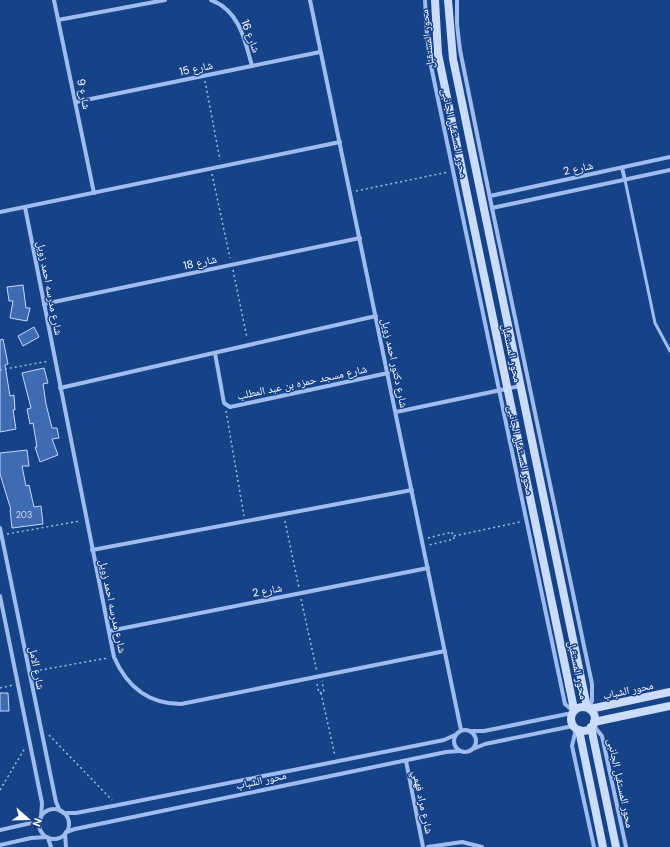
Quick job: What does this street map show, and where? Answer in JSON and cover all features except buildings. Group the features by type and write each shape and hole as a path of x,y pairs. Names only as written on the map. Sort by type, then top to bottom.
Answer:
{"street":[{"name":"شارع 9","path":"54,0 94,192"},
{"path":"58,20 165,0"},
{"name":"شارع 16","path":"211,0 223,6 238,22 252,66"},
{"name":"شارع دكتور احمد زويل","path":"310,0 461,730"},
{"name":"محور المستقبل الجانبى","path":"426,0 430,61 565,704 573,711"},
{"name":"محور المستقبل","path":"435,0 438,54 508,388 573,711"},
{"name":"محور المستقبل","path":"448,0 453,59 588,708"},
{"name":"محور المستقبل الجانبى","path":"457,0 457,24 460,50 592,684 592,701 588,708"},
{"name":"شارع 15","path":"76,102 320,52"},
{"path":"0,212 340,142"},
{"name":"شارع 2","path":"490,196 670,157"},
{"path":"622,168 625,180"},
{"name":"شارع 2","path":"492,208 670,170"},
{"name":"شارع مدرسه احمد زويل","path":"25,207 114,657 124,678 132,686 150,698 171,704 181,704 445,651"},
{"name":"شارع 18","path":"44,304 360,238"},
{"path":"60,388 376,316"},
{"name":"شارع مسجد حمزه بن عبد المطلب","path":"215,353 224,402 228,406 233,407 388,373"},
{"path":"396,412 520,386"},
{"path":"92,550 245,520 412,490"},
{"name":"شارع الامل","path":"0,528 56,802 62,812"},
{"name":"شارع 2","path":"109,631 428,568"},
{"name":"شارع الامل","path":"0,596 42,803 41,818"},
{"name":"محور الشباب","path":"588,708 670,692"},
{"path":"616,847 593,724 594,714 588,708 580,707 573,711 484,731 461,730 455,735 454,745 460,751 468,751 486,744 576,728 584,731 593,724 670,706"},
{"path":"573,711 571,721 576,728 603,847"},
{"name":"محور المستقبل الجانبى","path":"593,724 602,736 626,847"},
{"path":"576,728 572,746 594,847"},
{"path":"470,731 475,738 473,748"},
{"name":"محور الشباب","path":"62,812 76,813 118,805 444,740 455,735"},
{"name":"محور الشباب","path":"66,833 75,829 446,752 460,751"},
{"name":"شارع مراد فهمي","path":"406,761 423,847"},
{"path":"0,830 31,823 41,818 49,811 62,812 68,822 66,847"},
{"path":"41,818 40,828 51,847"},
{"path":"0,845 31,838 57,839 66,833"},
{"path":"428,847 462,842 482,847"}],"lane":[{"path":"625,180 655,323 670,352"}],"path":[{"path":"204,76 221,166"},
{"path":"211,168 248,345"},
{"path":"350,193 454,170"},
{"path":"0,370 54,359"},
{"path":"228,406 226,414 245,520"},
{"path":"2,536 86,520"},
{"path":"424,546 453,540 454,536 527,521"},
{"path":"422,539 452,532 454,536"},
{"path":"29,672 114,657"},
{"path":"320,676 324,691 321,693"},
{"path":"315,677 319,693 321,693 336,761"},
{"path":"0,688 18,684"},
{"path":"40,727 118,805"},
{"path":"0,790 30,740"}]}
